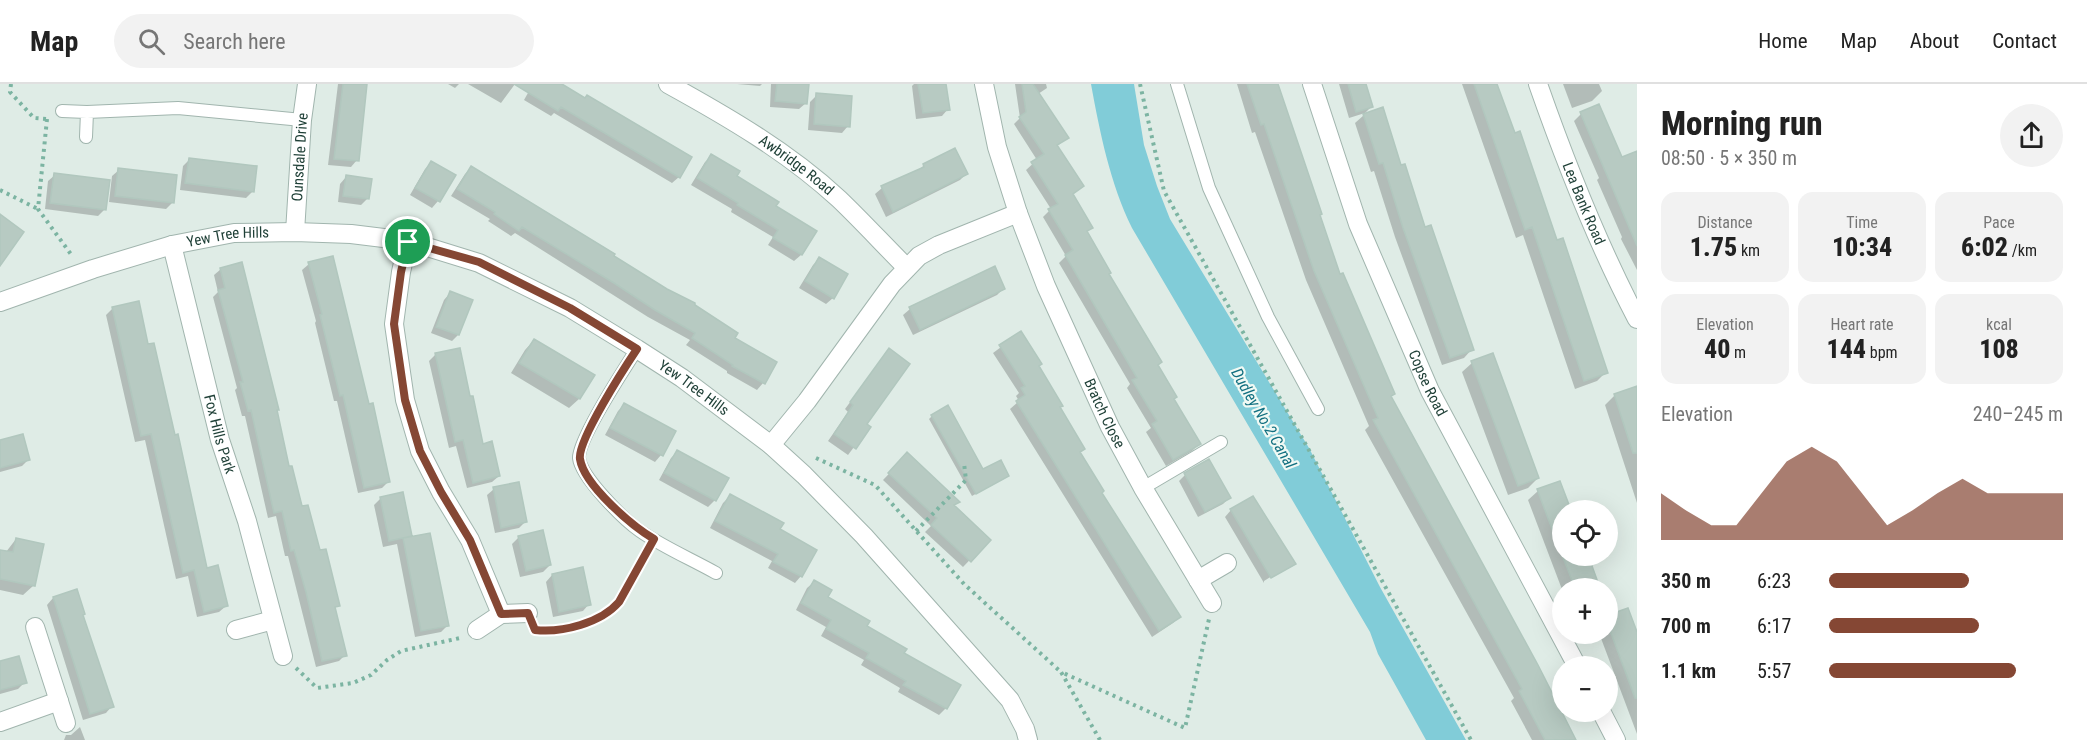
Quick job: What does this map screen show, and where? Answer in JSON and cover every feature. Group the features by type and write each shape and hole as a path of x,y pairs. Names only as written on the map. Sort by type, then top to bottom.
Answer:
{"street":[{"name":"Ounsdale Drive","path":"295,232 302,120 307,84"},
{"name":"Awbridge Road","path":"668,84 776,149 837,198 907,268"},
{"name":"Bratch Close","path":"984,84 997,147 1018,213 1046,286 1101,408 1143,488 1212,603"},
{"name":"Copse Road","path":"1312,84 1358,224 1430,391 1572,656"},
{"name":"Lea Bank Road","path":"1538,84 1580,197 1637,319"},
{"path":"777,451 807,401 892,284 919,256 939,245 1018,213"},
{"name":"Yew Tree Hills","path":"0,302 84,272 172,245 234,233 351,234 408,242 479,262 570,308 637,349 682,378 777,451 864,536 1010,700 1028,740"},
{"path":"408,242 401,272 394,324 405,400 420,451 470,540 501,614"},
{"name":"Fox Hills Park","path":"172,245 220,440 247,521 283,656"},
{"path":"1198,580 1227,562"},
{"path":"477,630 501,614 528,613"},
{"path":"236,630 273,620"},
{"path":"35,627 66,723"},
{"path":"0,722 59,701"},
{"path":"1607,722 1617,740"}],"lane":[{"path":"1177,84 1209,188 1268,317 1317,409"},
{"path":"62,111 87,118 178,108 302,120"},
{"path":"86,137 87,118"},
{"path":"637,349 582,443 579,458 586,477 639,530 716,573"},
{"path":"1143,488 1221,442"}],"path":[{"path":"11,84 10,92 34,118 87,118"},
{"path":"1140,84 1164,191 1471,740"},
{"path":"38,209 47,119"},
{"path":"0,190 38,209 84,272"},
{"path":"777,451 817,459 875,485 964,584 1061,672 1185,728 1212,603"},
{"path":"916,531 966,480 964,463"},
{"path":"528,613 535,630 552,632 576,627 612,610 619,602 654,539"},
{"path":"283,656 317,688 353,683 371,675 401,651 460,638 477,630"},
{"path":"1061,672 1100,740"}],"water":[{"name":"Dudley No.2 Canal","path":"1091,84 1134,84 1144,145 1170,219 1309,448 1380,587 1466,740 1426,740 1378,654 1370,632 1132,228 1112,176"}],"building":[{"path":"343,84 367,84 359,161 334,159"},
{"path":"514,84 562,84 585,98 587,95 692,157 680,178 561,107 558,111"},
{"path":"777,84 809,84 807,104 775,101"},
{"path":"918,84 946,84 950,110 923,113"},
{"path":"1022,84 1033,84 1069,138 1057,145 1084,186 1073,194 1093,228 1087,231 1111,273 1109,274 1162,362 1158,365 1177,397 1174,399 1201,444 1173,460 1152,424 1157,421 1132,380 1137,378 1065,255 1073,250 1048,209 1058,204 1031,162 1044,154 1019,117 1026,112"},
{"path":"1247,84 1278,84 1340,274 1343,273 1395,394 1391,396 1552,693 1552,722 1567,722 1576,740 1545,740 1519,691 1522,689 1373,420 1378,418 1314,271 1264,124 1261,125"},
{"path":"1348,84 1366,84 1373,107 1356,112"},
{"path":"1474,84 1497,84 1515,133 1520,131 1557,240 1563,238 1608,373 1584,381 1532,227 1525,230"},
{"path":"816,93 852,96 850,127 814,124"},
{"path":"1599,104 1622,157 1637,151 1637,246 1580,112"},
{"path":"1383,107 1401,165 1405,164 1425,227 1431,225 1474,350 1450,358 1403,228 1383,163 1379,164 1363,114"},
{"path":"955,148 968,174 893,212 881,186 924,167 923,164"},
{"path":"711,154 740,171 737,176 779,202 776,206 817,231 802,255 773,238 778,230 697,178"},
{"path":"189,158 257,166 254,192 185,183"},
{"path":"431,161 456,175 440,202 415,188"},
{"path":"471,166 615,254 614,256 667,289 695,303 738,333 735,338 777,362 765,384 732,366 692,338 695,333 522,227 519,231 494,214 495,212 457,189"},
{"path":"118,168 177,175 174,203 115,196"},
{"path":"54,173 110,180 106,210 50,203"},
{"path":"346,175 372,179 369,199 343,196"},
{"path":"0,214 24,232 0,266"},
{"path":"333,256 369,404 373,403 390,482 364,488 343,395 340,396 308,262"},
{"path":"819,257 848,274 834,299 805,281"},
{"path":"242,262 279,410 277,410 289,466 292,466 302,506 308,505 320,550 326,549 340,606 335,607 347,656 322,661 306,592 294,550 291,551 282,511 274,513 251,410 248,411 240,382 243,382 218,290 225,288 220,268"},
{"path":"995,266 1005,289 920,330 909,307"},
{"path":"450,291 473,300 459,335 436,327"},
{"path":"139,301 148,344 154,343 175,435 178,434 207,568 218,565 228,606 204,612 194,570 183,573 151,434 141,436 112,307"},
{"path":"1021,331 1042,364 1039,366 1085,449 1080,452 1104,491 1102,493 1181,617 1159,631 1016,401 1025,395 1021,388 1025,386 999,345"},
{"path":"534,339 595,375 580,399 519,363"},
{"path":"460,348 483,444 492,441 500,476 473,483 463,440 455,442 435,353"},
{"path":"889,348 910,364 867,424 871,427 856,449 834,434 853,405 850,402"},
{"path":"1493,353 1539,478 1518,486 1471,361"},
{"path":"1637,386 1637,453 1633,453 1614,394"},
{"path":"624,403 676,431 663,456 610,428"},
{"path":"948,405 983,469 1001,460 1009,476 976,494 931,415"},
{"path":"23,434 30,460 0,468 0,440"},
{"path":"677,450 729,478 716,501 664,473"},
{"path":"907,452 960,502 954,505 991,540 971,562 931,525 937,518 888,473"},
{"path":"1209,459 1231,498 1205,512 1184,473"},
{"path":"1560,481 1567,500 1552,500 1552,529 1537,489"},
{"path":"519,482 527,522 501,528 493,487"},
{"path":"403,492 412,536 389,541 380,497"},
{"path":"730,494 784,523 780,529 817,550 802,577 773,562 778,554 715,521"},
{"path":"1253,496 1296,564 1271,578 1230,509"},
{"path":"543,530 551,565 526,571 518,536"},
{"path":"430,533 449,626 421,631 403,538"},
{"path":"16,538 44,544 35,586 0,579 0,550 13,552"},
{"path":"1566,566 1592,566 1596,578 1571,578"},
{"path":"583,567 591,605 559,612 552,574"},
{"path":"814,580 832,590 828,597 870,621 867,626 907,649 904,653 961,685 947,709 903,685 906,681 866,658 869,653 826,629 831,620 801,603"},
{"path":"77,589 85,614 83,615 114,707 90,714 53,597"},
{"path":"1628,608 1637,632 1637,698 1635,698 1615,644 1618,644 1618,612"},
{"path":"19,656 27,683 0,690 0,661"}],"route":[{"path":"408,242 479,262 570,308 637,349 582,443 579,458 586,477 639,530 654,539 619,602 612,610 576,627 552,632 535,630 528,613 501,614 470,540 420,451 405,400 394,324 401,272 408,242"}]}
